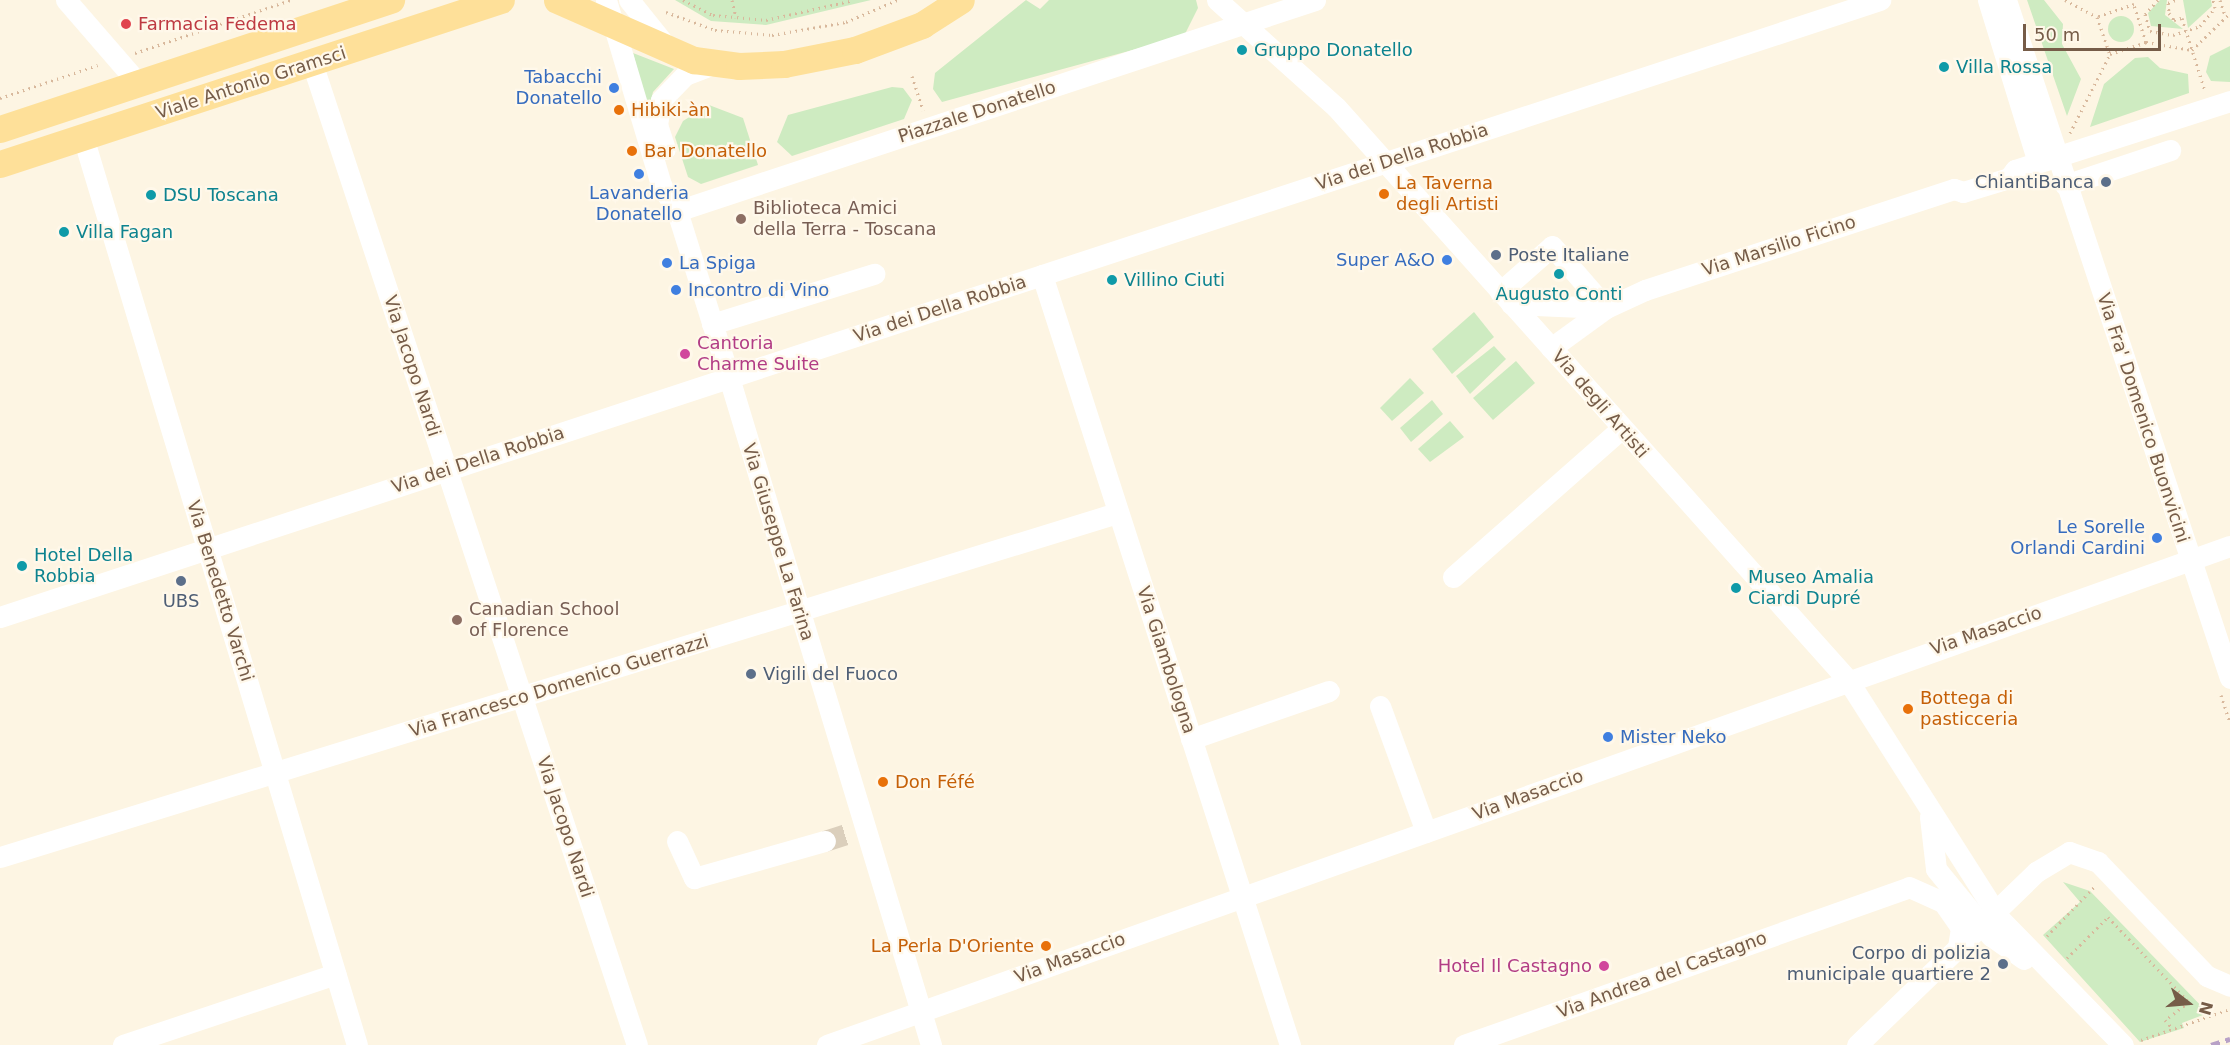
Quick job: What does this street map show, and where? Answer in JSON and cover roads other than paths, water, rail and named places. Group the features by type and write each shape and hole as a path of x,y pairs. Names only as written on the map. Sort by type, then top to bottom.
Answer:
{"main road":[{"name":"Viale Antonio Gramsci","path":"0,129 391,0"},
{"name":"Viale Antonio Gramsci","path":"0,164 501,0"},
{"path":"558,0 609,12 670,51 714,64 784,64 830,57 922,26 961,0"}],"street":[{"path":"66,0 138,83"},
{"path":"629,0 670,51"},
{"path":"1217,0 1243,24"},
{"name":"Piazzale Donatello","path":"676,211 1315,0"},
{"name":"Via dei Della Robbia","path":"0,617 1880,0"},
{"path":"1988,0 2047,160"},
{"path":"2006,0 2047,160"},
{"path":"609,12 661,184 676,211"},
{"name":"Via degli Artisti","path":"1243,24 1314,84 1847,679 1999,917"},
{"name":"Via Jacopo Nardi","path":"312,63 636,1045"},
{"path":"676,211 674,181 657,125 658,106 685,75 714,64"},
{"name":"Via Marsilio Ficino","path":"1606,308 1954,189 1959,181 2006,166 2015,170 2230,101"},
{"name":"Via Benedetto Varchi","path":"83,137 357,1045"},
{"path":"2065,185 2170,150"},
{"name":"Via Fra' Domenico Buonvicini","path":"2047,160 2065,185 2230,678"},
{"name":"Via Giuseppe La Farina","path":"676,211 729,377 799,613 857,830 931,1045"},
{"path":"1506,298 1552,246 1606,308"},
{"path":"712,324 873,274"},
{"name":"Via Giambologna","path":"1042,275 1290,1045"},
{"path":"1506,298 1606,308"},
{"path":"1551,348 1606,308"},
{"path":"1453,577 1621,429"},
{"name":"Via Francesco Domenico Guerrazzi","path":"0,857 1118,513"},
{"name":"Via Masaccio","path":"826,1045 1243,898 1847,679 2230,546"},
{"path":"1191,739 1329,692"},
{"path":"1380,706 1426,832"},
{"name":"Via degli Artisti","path":"1929,808 1936,869 1999,917"},
{"path":"677,841 694,878 825,841"},
{"path":"1857,1045 1958,948 1999,917 2045,864 2064,853 2083,852 2207,976 2230,986"},
{"name":"Via Andrea del Castagno","path":"1464,1045 1909,887 1929,892 1961,928 1958,948"},
{"path":"1999,917 2110,1045"},
{"path":"1999,917 1996,940 2044,968"},
{"path":"1999,917 2130,1044"},
{"path":"123,1045 335,974"},
{"path":"2064,990 2130,1044"}],"tunnel":[{"path":"825,841 850,833"}],"railway":[{"path":"2211,1045 2230,1039"}],"place":[{"name":"Farmacia Fedema","path":"126,24"},
{"name":"Gruppo Donatello","path":"1242,50"},
{"name":"Villa Rossa","path":"1944,67"},
{"name":"Tabacchi Donatello","path":"614,88"},
{"name":"Hibiki-àn","path":"619,110"},
{"name":"Bar Donatello","path":"632,151"},
{"name":"Lavanderia Donatello","path":"639,174"},
{"name":"ChiantiBanca","path":"2106,182"},
{"name":"La Taverna degli Artisti","path":"1384,194"},
{"name":"DSU Toscana","path":"151,195"},
{"name":"Biblioteca Amici della Terra - Toscana","path":"741,219"},
{"name":"Villa Fagan","path":"64,232"},
{"name":"Poste Italiane","path":"1496,255"},
{"name":"Super A&O","path":"1447,260"},
{"name":"La Spiga","path":"667,263"},
{"name":"Augusto Conti","path":"1559,274"},
{"name":"Villino Ciuti","path":"1112,280"},
{"name":"Incontro di Vino","path":"676,290"},
{"name":"Cantoria Charme Suite","path":"685,354"},
{"name":"Le Sorelle Orlandi Cardini","path":"2157,538"},
{"name":"Hotel Della Robbia","path":"22,566"},
{"name":"UBS","path":"181,581"},
{"name":"Museo Amalia Ciardi Dupré","path":"1736,588"},
{"name":"Canadian School of Florence","path":"457,620"},
{"name":"Vigili del Fuoco","path":"751,674"},
{"name":"Bottega di pasticceria","path":"1908,709"},
{"name":"Mister Neko","path":"1608,737"},
{"name":"Don Féfé","path":"883,782"},
{"name":"La Perla D'Oriente","path":"1046,946"},
{"name":"Corpo di polizia municipale quartiere 2","path":"2003,964"},
{"name":"Hotel Il Castagno","path":"1604,966"}]}
